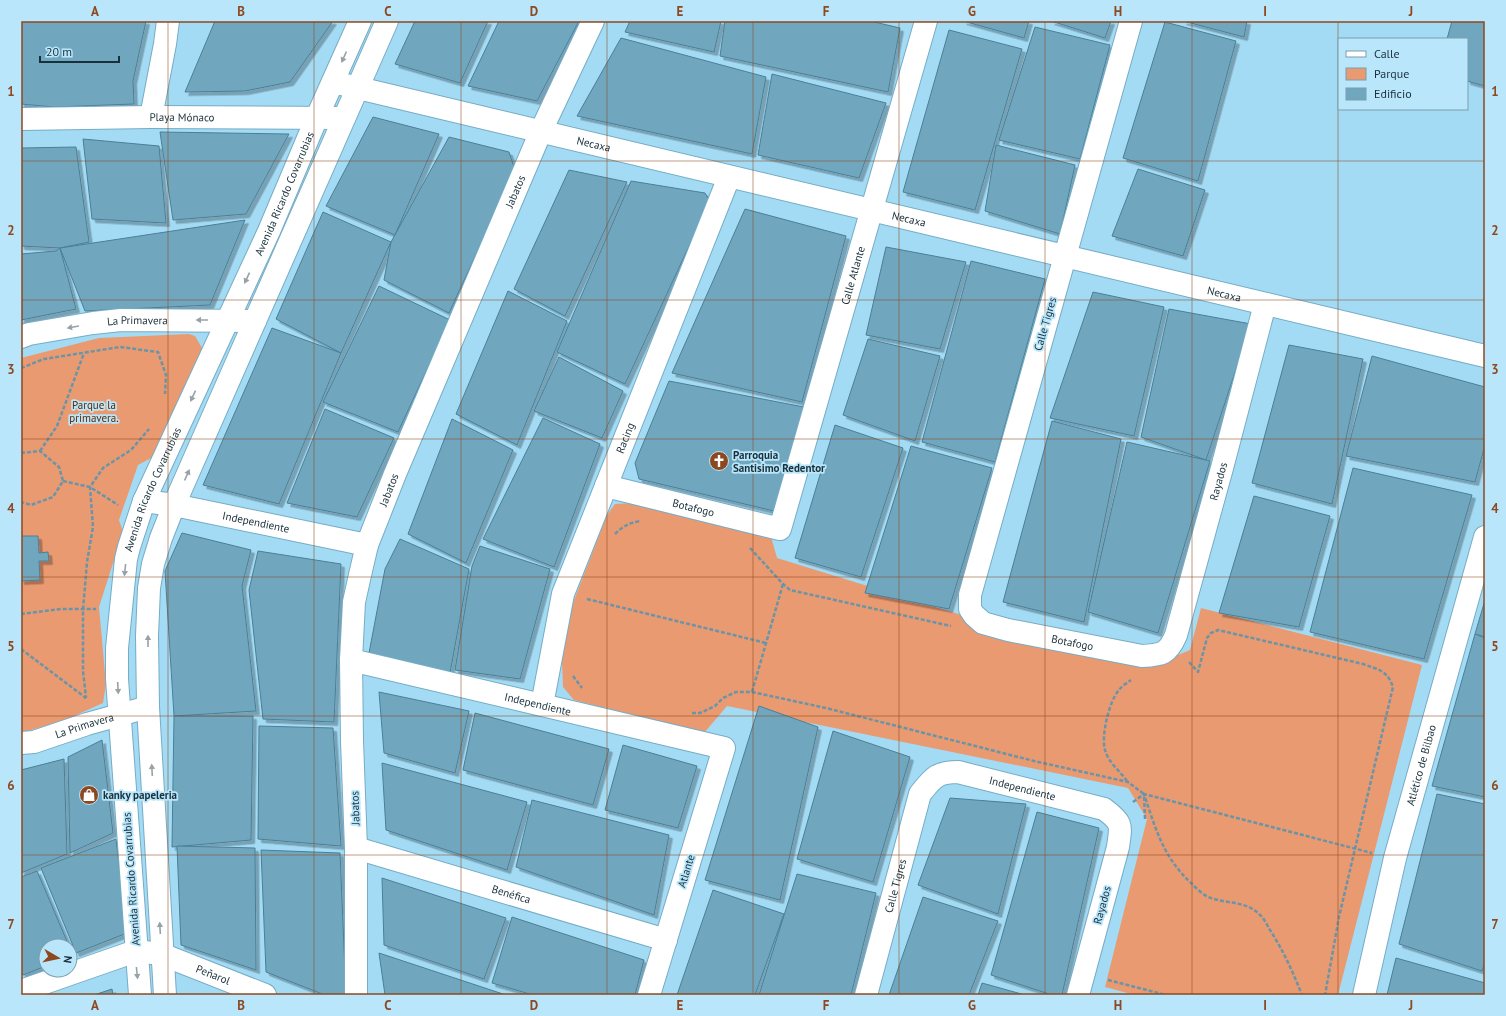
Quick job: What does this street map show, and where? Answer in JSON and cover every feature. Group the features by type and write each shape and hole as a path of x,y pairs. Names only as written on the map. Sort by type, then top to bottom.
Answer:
{"street":[{"path":"151,117 166,44 168,21"},
{"name":"Avenida Ricardo Covarrubias","path":"140,995 119,715 117,648 128,553 141,510 269,232 317,117 360,21"},
{"path":"165,995 161,954 148,707 149,588 154,564 161,538 174,505 387,21"},
{"name":"Jabatos","path":"356,995 356,848 352,741 352,660 354,602 367,545 395,474 541,132 593,21"},
{"name":"Calle Atlante","path":"780,529 926,21"},
{"name":"Calle Tigres","path":"983,623 970,609 970,595 1131,21"},
{"name":"Necaxa","path":"333,82 1485,356"},
{"name":"Playa Mónaco","path":"21,119 151,117 344,118"},
{"name":"Racing","path":"542,705 562,594 729,177"},
{"name":"Rayados","path":"1167,649 1176,635 1265,304"},
{"name":"La Primavera","path":"21,337 29,334 93,323 121,320 255,321"},
{"name":"Botafogo","path":"606,486 780,529"},
{"name":"Independiente","path":"141,510 174,505 367,545"},
{"name":"Atlético de Bilbao","path":"1364,995 1396,858 1485,537"},
{"name":"Botafogo","path":"983,623 1008,630 1142,656 1167,649"},
{"name":"Independiente","path":"352,660 724,748"},
{"name":"La Primavera","path":"21,743 34,742 86,724 148,707"},
{"name":"Atlante","path":"649,995 724,748"},
{"name":"Independiente","path":"931,781 940,774 958,772 1104,809 1113,816"},
{"name":"Calle Tigres","path":"866,995 920,794 931,781"},
{"name":"Rayados","path":"1078,995 1118,847 1121,828 1119,822 1113,816"},
{"name":"Benéfica","path":"356,848 666,940"},
{"path":"21,991 136,951"},
{"name":"Peñarol","path":"136,951 161,954 265,995"}],"path":[{"path":"40,451 57,426 84,353 93,323"},
{"path":"21,368 44,359 120,347 158,352"},
{"path":"21,453 40,451 60,467 63,481 53,497 31,505 21,502"},
{"path":"63,481 90,487 141,510"},
{"path":"614,535 622,527 631,522 641,521"},
{"path":"748,547 790,590 957,628"},
{"path":"752,692 783,584"},
{"path":"588,592 586,599 766,643"},
{"path":"21,614 61,609 83,610 121,607"},
{"path":"1167,649 1198,672 1208,638 1211,633 1218,630 1363,664 1381,670 1389,677 1393,687 1339,917 1325,995"},
{"path":"21,649 86,697 86,724"},
{"path":"572,672 581,687 585,689"},
{"path":"1132,679 1119,689 1111,702 1104,740 1105,751 1110,760 1128,782 1144,794 1396,858"},
{"path":"688,714 700,713 715,706 723,698 736,692 752,692 826,708 1034,761 1128,782"},
{"path":"1113,816 1144,794"},
{"path":"1144,794 1144,820"},
{"path":"1144,794 1158,835 1172,862 1184,877 1209,898 1249,906 1260,915 1276,940 1293,972 1302,995"},
{"path":"1084,973 1166,995"}],"green space":[{"name":"Parque la primavera.","path":"189,334 195,336 202,348 153,457 138,465 119,520 123,532 99,607 106,684 103,703 65,720 21,733 21,358 99,338"},
{"path":"634,503 770,533 777,558 968,617 1159,663 1190,650 1201,608 1422,665 1338,995 1135,995 1105,987 1147,819 1128,788 727,706 704,733 574,700 563,687 562,661 566,621 607,515 615,504"}],"building":[{"path":"21,21 146,21 133,81 134,104 54,107 21,104"},
{"path":"215,21 333,21 290,82 245,91 185,92"},
{"path":"415,21 488,21 460,83 395,64"},
{"path":"499,21 579,21 537,101 468,86"},
{"path":"630,21 721,21 714,52 625,32"},
{"path":"725,21 870,21 900,28 888,92 720,56"},
{"path":"963,21 1029,21 1024,38"},
{"path":"1051,21 1111,21 1105,38"},
{"path":"1183,21 1247,21 1244,37"},
{"path":"1452,21 1485,21 1485,86 1468,81 1468,38 1447,38"},
{"path":"1165,22 1236,41 1198,181 1123,158"},
{"path":"1035,27 1110,45 1080,159 999,140"},
{"path":"949,30 1022,49 975,210 903,192"},
{"path":"621,38 766,77 752,154 577,116"},
{"path":"772,74 886,103 859,178 758,155"},
{"path":"373,117 439,134 395,235 326,206"},
{"path":"160,132 289,134 246,214 173,220"},
{"path":"449,137 509,152 515,170 449,313 384,280 391,242"},
{"path":"83,139 159,146 166,223 92,219"},
{"path":"996,145 1075,165 1060,234 985,211"},
{"path":"76,147 89,242 60,248 21,246 21,148"},
{"path":"1138,169 1205,190 1183,256 1112,236"},
{"path":"569,170 627,182 565,316 514,289"},
{"path":"631,181 705,193 710,201 625,384 557,352"},
{"path":"745,209 846,236 802,402 672,373"},
{"path":"323,212 391,242 341,353 276,319"},
{"path":"245,220 210,305 85,311 60,248"},
{"path":"886,247 966,262 940,349 866,335"},
{"path":"60,248 76,309 21,320 21,254 56,251"},
{"path":"971,261 1045,279 995,462 922,442"},
{"path":"379,286 450,320 398,432 323,402"},
{"path":"508,291 567,321 517,445 456,414"},
{"path":"1093,292 1164,307 1134,436 1050,418"},
{"path":"1169,309 1251,324 1206,460 1141,437"},
{"path":"272,328 341,353 279,504 203,485"},
{"path":"868,339 940,356 915,441 843,415"},
{"path":"1289,345 1363,359 1332,504 1252,483"},
{"path":"1372,356 1485,387 1485,445 1475,482 1346,456"},
{"path":"559,357 623,391 602,438 534,411"},
{"path":"669,381 804,407 774,511 639,479 635,463"},
{"path":"325,409 394,438 357,517 287,503"},
{"path":"543,418 600,444 554,567 483,539"},
{"path":"452,419 513,450 466,563 408,534"},
{"path":"1052,421 1121,439 1084,622 1003,602"},
{"path":"835,425 903,448 861,577 795,558"},
{"path":"1127,442 1210,461 1158,633 1088,612"},
{"path":"911,446 992,468 949,609 865,593"},
{"path":"1353,468 1472,495 1424,659 1310,632"},
{"path":"1254,496 1330,516 1299,627 1219,613"},
{"path":"182,533 251,550 242,586 256,711 174,716 165,571"},
{"path":"21,536 38,536 39,553 48,552 49,561 39,561 40,580 21,581"},
{"path":"400,539 469,569 450,673 369,653 385,569"},
{"path":"480,546 550,569 520,679 455,670 472,566"},
{"path":"258,551 341,564 334,722 263,719 249,590"},
{"path":"1485,600 1485,637 1475,634"},
{"path":"1475,634 1485,638 1485,797 1432,786"},
{"path":"379,692 469,711 455,773 384,753"},
{"path":"759,706 818,727 780,900 705,880"},
{"path":"475,713 609,749 593,805 463,770"},
{"path":"174,716 253,716 251,840 172,847"},
{"path":"259,726 333,728 341,846 258,839"},
{"path":"833,731 910,757 873,882 797,859"},
{"name":"kanky papeleria","path":"102,740 113,833 70,853 68,757"},
{"path":"623,745 697,766 678,828 605,810"},
{"path":"64,759 67,854 21,873 21,770"},
{"path":"382,763 527,802 507,870 386,830"},
{"path":"1437,794 1485,804 1485,962 1482,971 1399,944"},
{"path":"950,798 1026,804 998,914 918,885"},
{"path":"532,800 669,835 654,915 516,867"},
{"path":"1037,812 1099,828 1062,995 1052,995 991,975"},
{"path":"116,839 127,933 78,952 78,938 70,938 41,868"},
{"path":"177,846 255,848 256,970 181,945"},
{"path":"261,850 340,853 346,995 325,995 266,972"},
{"path":"37,871 66,938 38,938 38,969 23,975 21,971 21,877"},
{"path":"797,874 876,893 851,995 759,995"},
{"path":"382,878 506,918 484,979 384,945"},
{"path":"713,890 784,914 755,995 677,995"},
{"path":"923,897 998,921 969,995 889,995"},
{"path":"512,917 644,960 635,995 533,995 492,983"},
{"path":"379,953 506,995 385,995"},
{"path":"1396,958 1485,983 1485,995 1387,995"},
{"path":"982,983 1025,995 978,995"},
{"path":"112,989 113,995 94,995"}],"place":[{"name":"Parroquia Santisimo Redentor","path":"719,461"},
{"name":"kanky papeleria","path":"89,795"}]}
